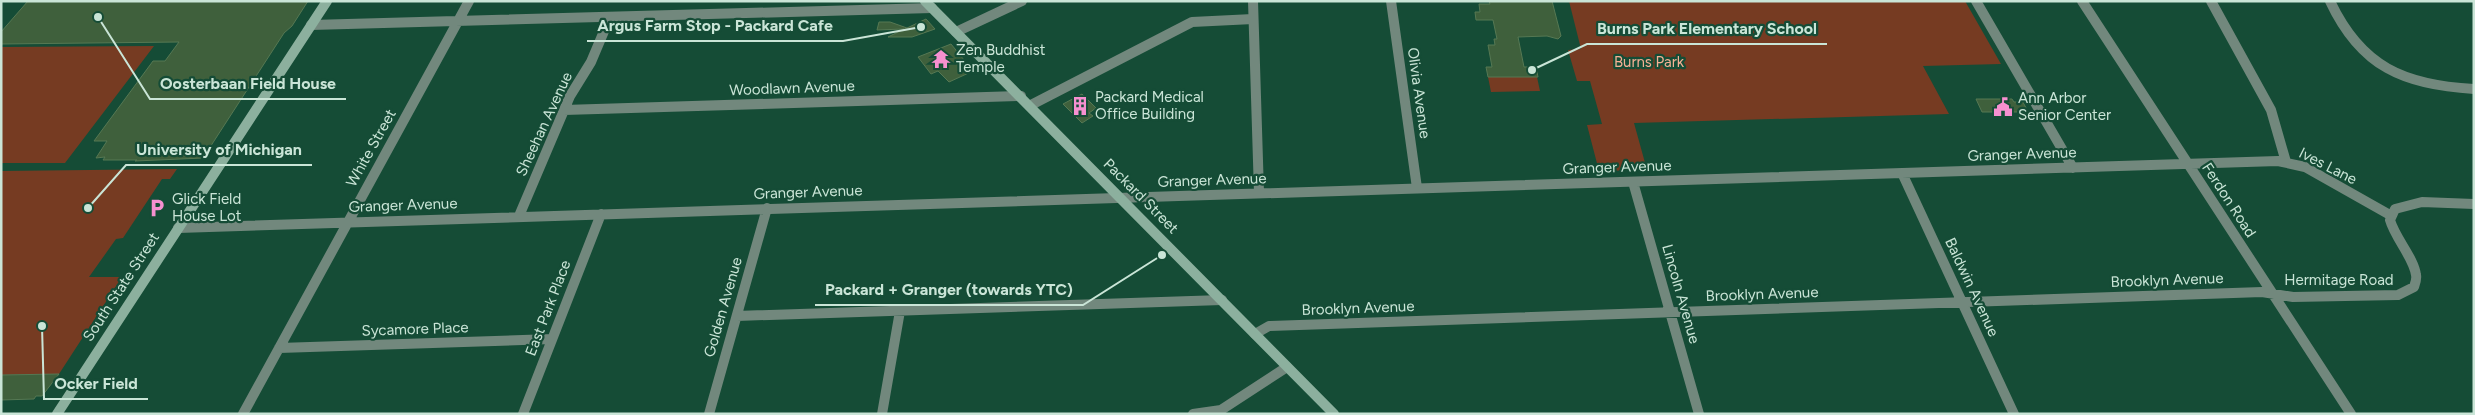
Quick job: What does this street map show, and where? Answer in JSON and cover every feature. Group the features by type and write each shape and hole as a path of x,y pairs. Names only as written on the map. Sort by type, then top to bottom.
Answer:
{"main road":[{"name":"South State Street","path":"57,414 326,1"},
{"name":"Packard Street","path":"929,5 1031,105 1334,414"}],"street":[{"name":"White Street","path":"243,414 469,1"},
{"path":"956,32 1022,1"},
{"path":"1252,1 1259,193"},
{"name":"Olivia Avenue","path":"1391,1 1417,188"},
{"path":"1976,1 2072,168"},
{"name":"Ferdon Road","path":"2082,1 2351,414"},
{"path":"2211,1 2226,25 2271,110 2286,162"},
{"path":"2330,1 2348,33 2377,62 2392,72 2415,81 2445,88 2474,88"},
{"path":"311,25 610,17 929,5"},
{"name":"Sheehan Avenue","path":"519,216 564,110 591,62 610,17"},
{"path":"1031,105 1192,22 1253,19"},
{"name":"Woodlawn Avenue","path":"564,110 1021,96"},
{"name":"Ives Lane","path":"2188,164 2286,162 2304,167 2390,215"},
{"name":"Granger Avenue","path":"178,228 2188,164"},
{"name":"Baldwin Avenue","path":"1902,173 2014,414"},
{"name":"Lincoln Avenue","path":"1634,182 1699,414"},
{"path":"2390,215 2396,210 2416,203 2474,204"},
{"name":"Golden Avenue","path":"709,414 767,208"},
{"name":"East Park Place","path":"523,414 601,214"},
{"name":"Hermitage Road","path":"2272,294 2302,297 2398,295 2411,292 2417,284 2418,274 2393,234 2389,222 2390,215"},
{"name":"Brooklyn Avenue","path":"1255,334 1268,326 1671,313 1962,301 2262,292 2272,294"},
{"path":"737,316 1222,300"},
{"path":"882,414 900,312"},
{"name":"Sycamore Place","path":"279,348 552,339"},
{"path":"1193,414 1221,410 1288,367"}],"green space":[{"name":"Burns Park","path":"1569,1 1965,1 2001,64 1923,66 1949,114 1634,123 1647,170 1599,171 1587,125 1602,124 1590,81 1577,81 1568,50 1581,49"},
{"path":"154,46 65,163 1,163 1,47"},
{"path":"1488,77 1537,77 1540,91 1491,92"},
{"path":"177,169 170,179 162,179 123,238 116,239 89,277 122,277 59,374 1,375 1,171"}],"building":[{"path":"28,1 308,1 292,26 284,33 203,158 135,161 137,160 103,160 105,157 96,158 107,141 94,141 153,61 165,61 179,42 1,44 1,32"},
{"path":"1489,1 1552,1 1561,36 1558,39 1547,36 1518,37 1524,67 1536,67 1538,77 1488,77 1486,67 1492,67 1488,45 1495,45 1494,39 1497,39 1493,20 1476,20 1475,12 1480,12 1479,4 1490,4"},
{"path":"926,19 935,29 912,37 888,37 904,29 877,30 879,22 890,22 907,28"},
{"name":"Zen Buddhist Temple","path":"951,44 973,71 949,82 938,71 931,74 918,57"},
{"name":"Packard Medical Office Building","path":"1082,94 1096,108 1089,113 1093,116 1082,123 1063,104"},
{"name":"Ann Arbor Senior Center","path":"1976,99 2012,99 2014,102 2023,102 2028,112 1982,112"},
{"path":"59,374 42,396 36,396 34,399 1,400 1,375"}],"place":[{"name":"Oosterbaan Field House","path":"98,17"},
{"name":"Argus Farm Stop - Packard Cafe","path":"921,27"},
{"name":"Zen Buddhist Temple","path":"941,59"},
{"name":"Burns Park Elementary School","path":"1532,70"},
{"name":"Packard Medical Office Building","path":"1080,106"},
{"name":"Ann Arbor Senior Center","path":"2003,107"},
{"name":"University of Michigan","path":"88,208"},
{"name":"Glick Field House Lot","path":"157,208"},
{"name":"Packard + Granger (towards YTC)","path":"1162,255"},
{"name":"Ocker Field","path":"42,326"}]}
